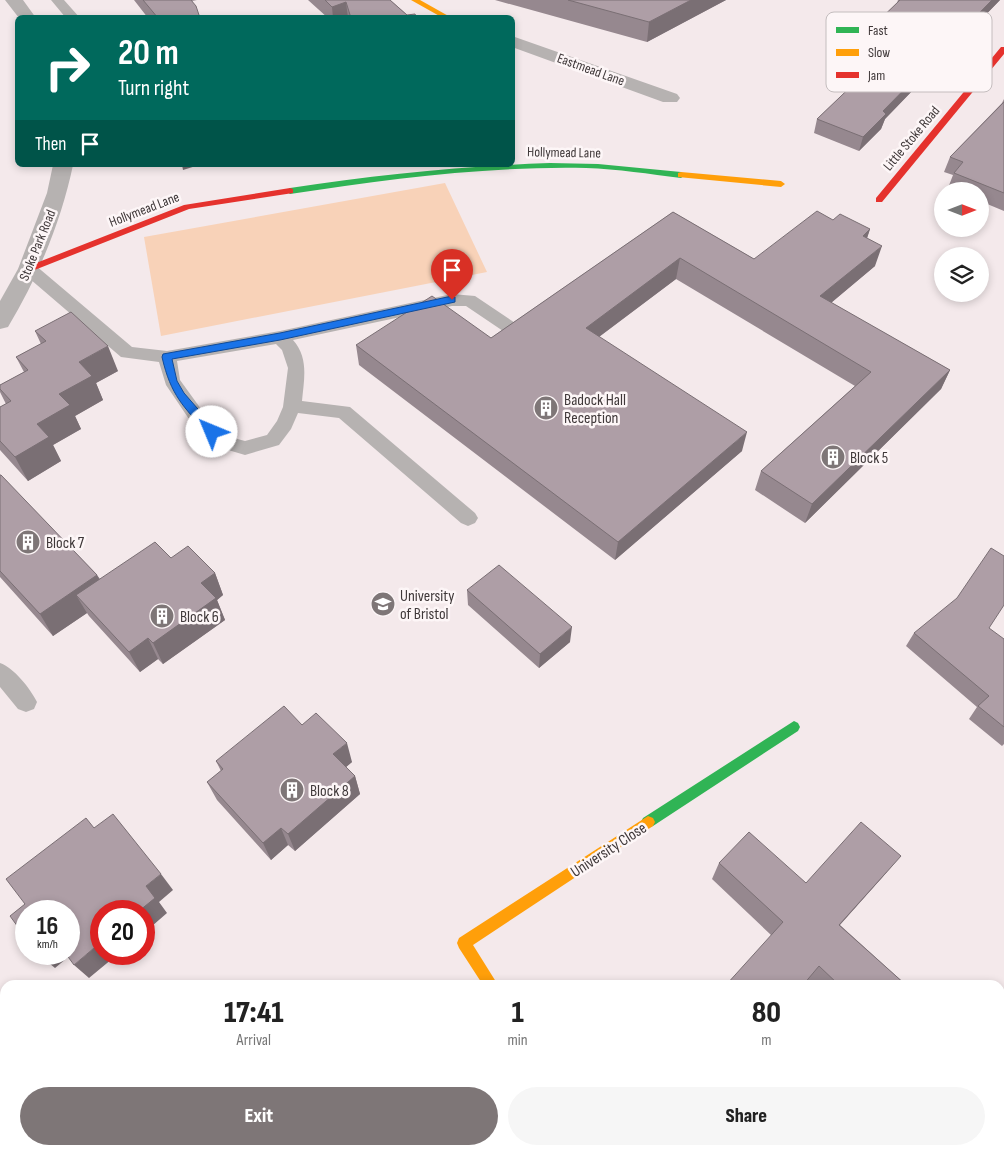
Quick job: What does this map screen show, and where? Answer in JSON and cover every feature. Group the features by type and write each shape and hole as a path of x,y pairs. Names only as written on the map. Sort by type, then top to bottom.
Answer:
{"street":[{"path":"14,0 26,15"},
{"path":"417,0 444,15"},
{"name":"Eastmead Lane","path":"515,42 670,98"},
{"name":"Little Stoke Road","path":"992,63 1004,49"},
{"name":"Little Stoke Road","path":"879,200 968,92"},
{"name":"Hollymead Lane","path":"30,269 187,208 306,188 391,178 528,166 588,166 781,184"},
{"name":"Stoke Park Road","path":"0,320 30,269 57,193 63,167"},
{"name":"University Close","path":"488,980 464,943 794,727"}],"lane":[{"path":"56,0 71,15"},
{"path":"30,269 128,353 166,357 280,337 452,300 469,300 512,329"},
{"path":"166,357 172,381 195,414 224,442 245,448 272,440 285,424 292,406 297,368 290,348 280,337"},
{"path":"292,406 344,412 468,518"},
{"path":"0,672 26,702"}],"shaded area":[{"path":"445,183 487,272 161,336 144,237"}],"building":[{"path":"143,0 191,0 196,6 199,15 156,15"},
{"path":"325,0 390,0 407,15 350,15 346,2 332,7"},
{"path":"568,0 691,0 649,22"},
{"path":"900,0 992,0 980,12 888,12"},
{"path":"845,92 902,92 883,111 886,114 863,137 817,119"},
{"path":"1004,102 1004,193 989,187 989,182 976,182 954,173 963,162 950,157"},
{"path":"817,211 833,220 840,214 870,229 863,236 882,246 820,296 950,370 812,504 761,471 871,372 680,258 586,328 747,432 618,542 356,345 432,296 491,338 673,212 754,259"},
{"path":"71,312 108,346 79,362 92,376 59,394 70,405 37,424 49,437 15,457 0,441 0,407 11,401 0,389 0,385 28,370 16,357 46,341 35,331"},
{"name":"Block 7","path":"0,475 97,575 40,614 0,571"},
{"name":"Block 6","path":"155,542 171,558 188,546 215,573 201,583 216,598 153,643 148,638 129,652 76,595"},
{"path":"991,548 1004,556 1004,605 989,628 1004,639 1004,727 978,706 989,696 914,633 957,598"},
{"path":"499,565 572,627 540,654 467,590"},
{"name":"Block 8","path":"284,706 302,725 316,713 347,743 333,754 355,776 288,834 281,828 263,843 207,782 223,769 216,761"},
{"path":"113,814 161,874 146,886 155,898 153,900 90,900 90,951 80,960 80,900 22,900 6,879 86,818 94,828"},
{"path":"861,822 901,856 839,925 900,980 834,980 819,966 807,980 731,980 783,922 719,863 749,832 806,883"},
{"path":"15,912 15,923 10,916"}],"traffic: fast":[{"path":"515,167 586,166 681,175"},
{"path":"290,191 400,176 513,167"},
{"path":"648,822 794,727"}],"traffic: slow":[{"path":"415,0 443,15"},
{"path":"681,175 781,184"},
{"path":"488,980 464,943 648,822"}],"traffic: jam":[{"path":"992,63 1004,49"},
{"path":"879,200 968,92"},
{"path":"29,269 187,207 290,191"}],"place":[{"name":"Badock Hall Reception","path":"546,408"},
{"name":"Block 5","path":"833,457"},
{"name":"Block 7","path":"28,542"},
{"name":"University of Bristol","path":"383,604"},
{"name":"Block 6","path":"162,616"},
{"name":"Block 8","path":"292,790"}],"route":[{"path":"212,432 181,396 172,381 166,357 280,337 452,300"}]}
